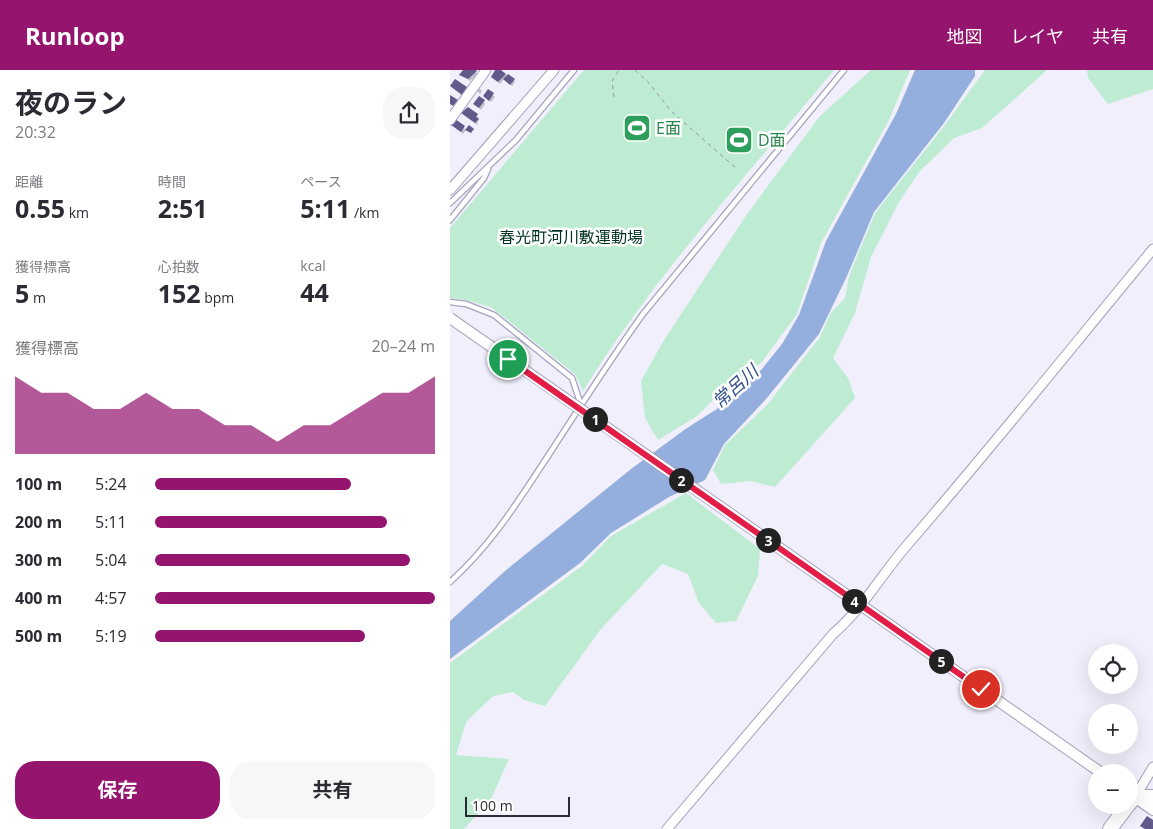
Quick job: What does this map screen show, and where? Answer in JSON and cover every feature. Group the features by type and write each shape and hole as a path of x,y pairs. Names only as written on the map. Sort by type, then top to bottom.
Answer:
{"main road":[{"path":"1138,799 1153,797"},
{"path":"1110,829 1120,814"}],"street":[{"path":"450,120 486,70"},
{"path":"450,190 554,70"},
{"path":"667,829 833,634 860,605 899,554 961,482 1153,249"},
{"path":"450,318 1089,764"},
{"path":"1138,789 1153,767"},
{"path":"1138,803 1153,810"}],"lane":[{"path":"450,203 489,168 516,140 574,70"},
{"path":"450,582 473,562 502,527 644,314 844,70"},
{"path":"450,220 484,178 489,168"},
{"path":"450,302 466,304 494,315 572,378 581,406"}],"path":[{"path":"614,97 612,82 619,70"},
{"path":"635,70 649,83 671,111 737,169"}],"green space":[{"name":"春光町河川敷運動場","path":"584,70 834,70 671,267 610,349 583,391 575,374 491,307 462,299 450,298 450,228"},
{"path":"871,70 910,70 889,120 821,243 797,314 761,363 725,388 697,416 658,440 645,418 641,381 664,340 747,214 820,116"},
{"path":"985,70 1047,70 982,128 954,138 919,172 899,202 871,257 855,313 833,358 848,378 855,398 775,487 750,481 721,484 713,470 725,445 767,405 820,337 830,314 845,298 849,276 875,213 945,125"},
{"path":"1087,70 1153,70 1153,89 1108,104 1088,78"},
{"path":"686,493 760,549 758,576 736,621 716,623 699,603 688,574 662,564 600,630 545,706 524,700 513,692 493,696 466,722 456,755 509,759 491,799 464,829 450,829 450,663 582,566 611,536"}],"water":[{"path":"915,70 975,70 975,76 944,123 874,212 847,276 819,334 766,399 724,444 705,480 669,497 611,533 580,563 450,659 450,621 505,571 631,469 687,428 720,407 762,369 782,344 799,315 826,241 896,114"}],"building":[{"path":"463,70 477,71 468,79 459,75"},
{"path":"495,70 501,70 506,74 498,82 491,77"},
{"path":"508,74 515,79 510,85 503,79"},
{"path":"455,79 467,87 462,95 450,86"},
{"path":"488,89 494,93 489,101 483,96"},
{"path":"450,95 458,100 453,106 450,104"},
{"path":"479,96 485,100 479,108 473,104"},
{"path":"468,107 478,114 476,117 479,119 475,123 461,113"},
{"path":"455,119 465,126 461,132 451,125"},
{"path":"469,125 474,129 471,133 465,130"},
{"path":"1147,816 1153,820 1153,829 1145,829 1140,826"}],"place":[{"name":"E面","path":"637,128"},
{"name":"D面","path":"739,140"}],"route":[{"path":"508,359 981,689"}],"water label":[{"name":"常呂川","path":"735,386"}]}
